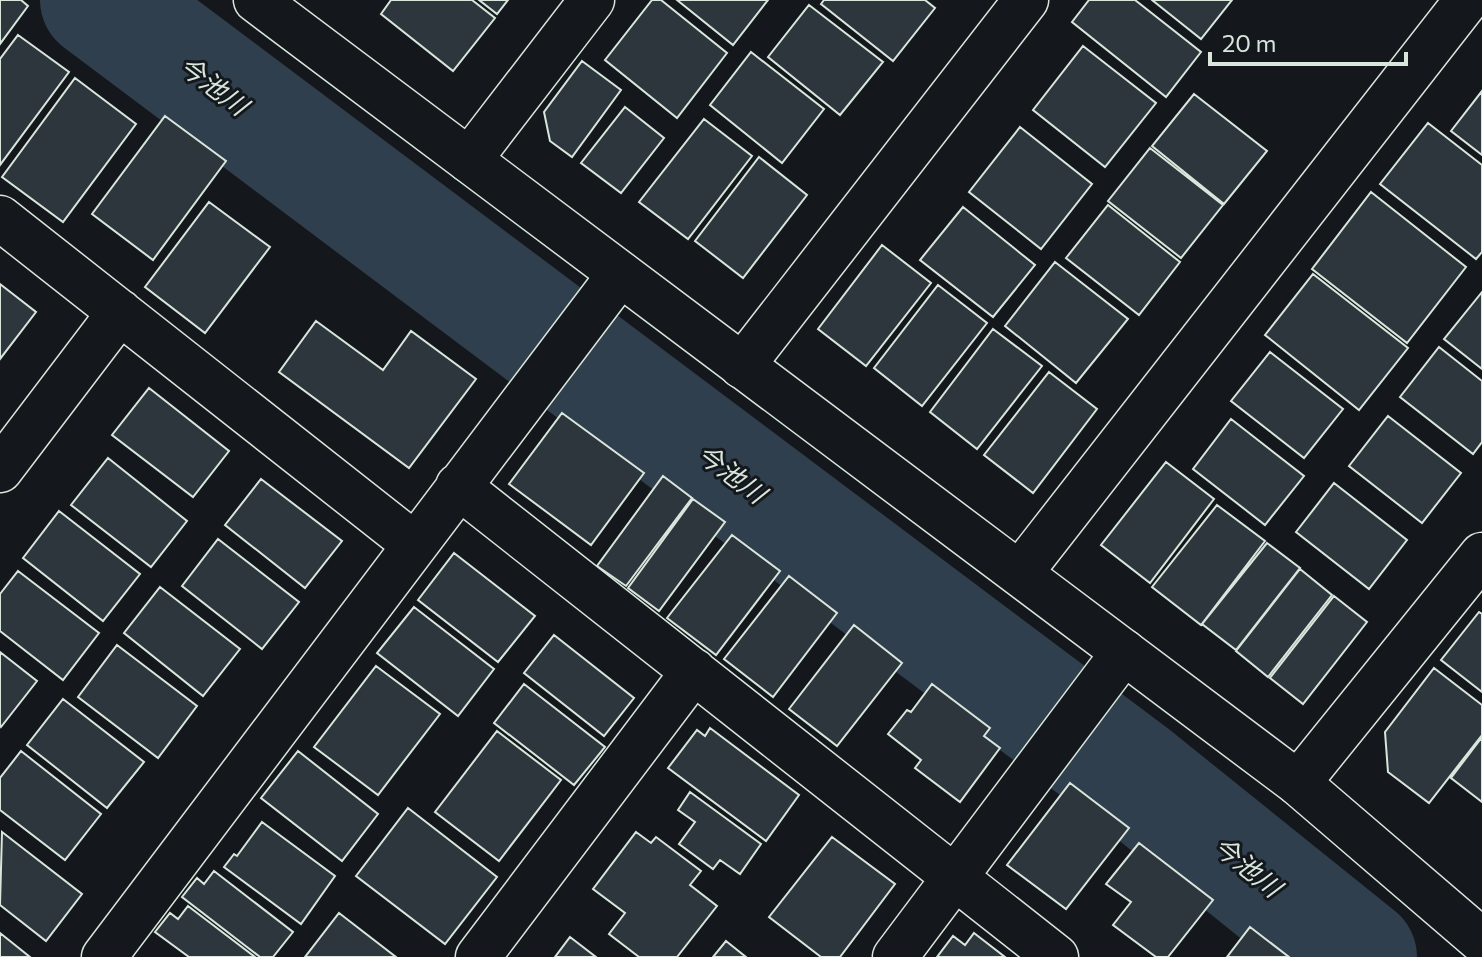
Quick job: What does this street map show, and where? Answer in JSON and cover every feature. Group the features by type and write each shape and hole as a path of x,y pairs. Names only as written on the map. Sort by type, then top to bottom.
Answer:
{"street":[{"path":"256,0 1298,783 1482,941"},
{"path":"469,160 592,0"},
{"path":"742,366 1026,0"},
{"path":"1020,573 1467,0"},
{"path":"0,218 414,544"},
{"path":"104,957 620,274"},
{"path":"0,470 120,312"},
{"path":"458,486 1056,957"},
{"path":"1298,783 1482,555"},
{"path":"895,957 1124,652"},
{"path":"478,957 694,671"}],"building":[{"path":"0,0 21,0 28,6 0,44"},
{"path":"391,0 472,0 495,18 453,71 381,14"},
{"path":"479,0 508,0 497,14"},
{"path":"652,0 661,0 727,53 677,118 605,60"},
{"path":"677,0 768,0 733,45"},
{"path":"824,0 925,0 935,8 893,61 821,4"},
{"path":"1089,0 1135,0 1201,52 1166,97 1072,22"},
{"path":"1152,0 1232,0 1201,39"},
{"path":"809,5 883,62 840,115 768,57"},
{"path":"18,35 69,72 0,165 0,59"},
{"path":"1083,46 1156,103 1105,167 1033,110"},
{"path":"751,52 824,109 782,163 710,105"},
{"path":"582,61 621,90 572,157 550,141 544,112"},
{"path":"75,78 136,124 63,222 2,177"},
{"path":"1482,91 1482,155 1451,131"},
{"path":"1194,94 1267,151 1224,204 1152,146"},
{"path":"625,107 664,138 621,193 581,163"},
{"path":"165,116 226,161 153,260 92,214"},
{"path":"704,119 752,156 688,239 639,202"},
{"path":"1428,123 1482,165 1482,252 1476,259 1380,184"},
{"path":"1020,127 1092,184 1041,249 969,192"},
{"path":"1150,148 1223,205 1181,258 1108,201"},
{"path":"759,157 807,195 743,278 695,241"},
{"path":"1371,192 1466,267 1407,343 1312,269"},
{"path":"209,202 270,247 205,333 145,287"},
{"path":"1108,205 1180,262 1139,315 1066,258"},
{"path":"963,207 1035,265 993,317 920,260"},
{"path":"882,245 931,283 866,366 818,329"},
{"path":"1055,262 1128,319 1076,383 1005,326"},
{"path":"1313,274 1408,348 1359,410 1265,335"},
{"path":"0,284 36,312 0,359"},
{"path":"938,285 987,323 922,406 874,368"},
{"path":"1482,292 1482,369 1444,339"},
{"path":"316,321 383,370 411,331 476,379 409,468 279,372"},
{"path":"993,329 1042,366 977,449 930,412"},
{"path":"1439,347 1482,381 1482,442 1473,454 1400,397"},
{"path":"1270,352 1343,409 1304,458 1231,401"},
{"path":"1049,372 1097,409 1033,493 984,455"},
{"path":"149,388 229,451 193,497 112,435"},
{"path":"562,413 644,473 591,545 509,484"},
{"path":"1388,416 1461,473 1422,523 1349,466"},
{"path":"1231,419 1304,476 1265,525 1193,469"},
{"path":"108,458 187,521 151,567 71,505"},
{"path":"1166,462 1214,499 1150,583 1101,545"},
{"path":"663,476 692,498 626,586 597,566"},
{"path":"261,479 342,541 305,588 225,525"},
{"path":"1334,483 1407,540 1369,589 1296,532"},
{"path":"693,499 725,522 659,611 628,588"},
{"path":"1217,505 1265,541 1201,625 1152,587"},
{"path":"59,511 140,574 103,621 23,558"},
{"path":"732,535 780,571 716,655 667,618"},
{"path":"218,539 299,602 262,649 182,586"},
{"path":"1267,543 1300,568 1236,650 1202,624"},
{"path":"454,553 535,616 498,662 418,600"},
{"path":"1300,569 1332,595 1268,677 1236,651"},
{"path":"18,571 99,633 63,680 0,631 0,594"},
{"path":"789,576 837,613 773,697 724,659"},
{"path":"160,587 240,649 203,696 124,633"},
{"path":"1334,596 1367,622 1303,704 1270,678"},
{"path":"414,607 494,669 458,716 377,653"},
{"path":"1479,612 1482,614 1482,692 1441,660"},
{"path":"854,625 902,663 837,746 789,709"},
{"path":"554,635 634,698 604,736 524,673"},
{"path":"117,645 197,706 158,758 78,697"},
{"path":"0,652 37,681 1,727 0,725"},
{"path":"376,666 440,714 378,795 314,747"},
{"path":"1434,668 1482,705 1482,735 1429,803 1388,772 1385,732"},
{"path":"524,684 605,747 574,785 494,723"},
{"path":"932,684 990,728 984,736 1000,748 960,802 915,768 921,760 888,734 907,710 911,712"},
{"path":"63,699 144,762 107,808 27,745"},
{"path":"710,728 799,795 766,841 668,768 697,730 705,736"},
{"path":"497,731 561,780 499,861 435,812"},
{"path":"1482,737 1482,802 1451,778"},
{"path":"21,751 101,814 65,860 0,810 0,778"},
{"path":"298,751 378,814 342,861 261,798"},
{"path":"1070,783 1129,828 1066,909 1007,865"},
{"path":"690,792 761,844 740,874 720,860 713,869 679,844 695,822 678,810"},
{"path":"408,808 497,877 445,944 356,876"},
{"path":"262,822 335,876 301,924 224,867 234,854 237,856"},
{"path":"2,832 82,894 46,941 0,905"},
{"path":"636,832 651,843 656,837 701,871 690,885 717,906 677,957 639,957 609,934 625,913 593,889"},
{"path":"832,837 895,884 840,957 821,957 769,917"},
{"path":"1139,843 1213,900 1168,957 1156,957 1113,925 1131,902 1106,884"},
{"path":"214,871 293,932 273,957 260,957 182,897 197,878 204,884"},
{"path":"188,906 255,957 189,957 155,932 170,913 178,919"},
{"path":"339,913 396,957 305,957"},
{"path":"1250,927 1289,957 1227,957"},
{"path":"0,933 30,957 0,957"},
{"path":"974,933 1005,957 937,957 953,936 965,945"},
{"path":"570,937 596,957 555,957"},
{"path":"726,941 746,957 713,957"}],"waterway":[{"name":"今池川","path":"99,0 1133,776 1358,957"}]}
